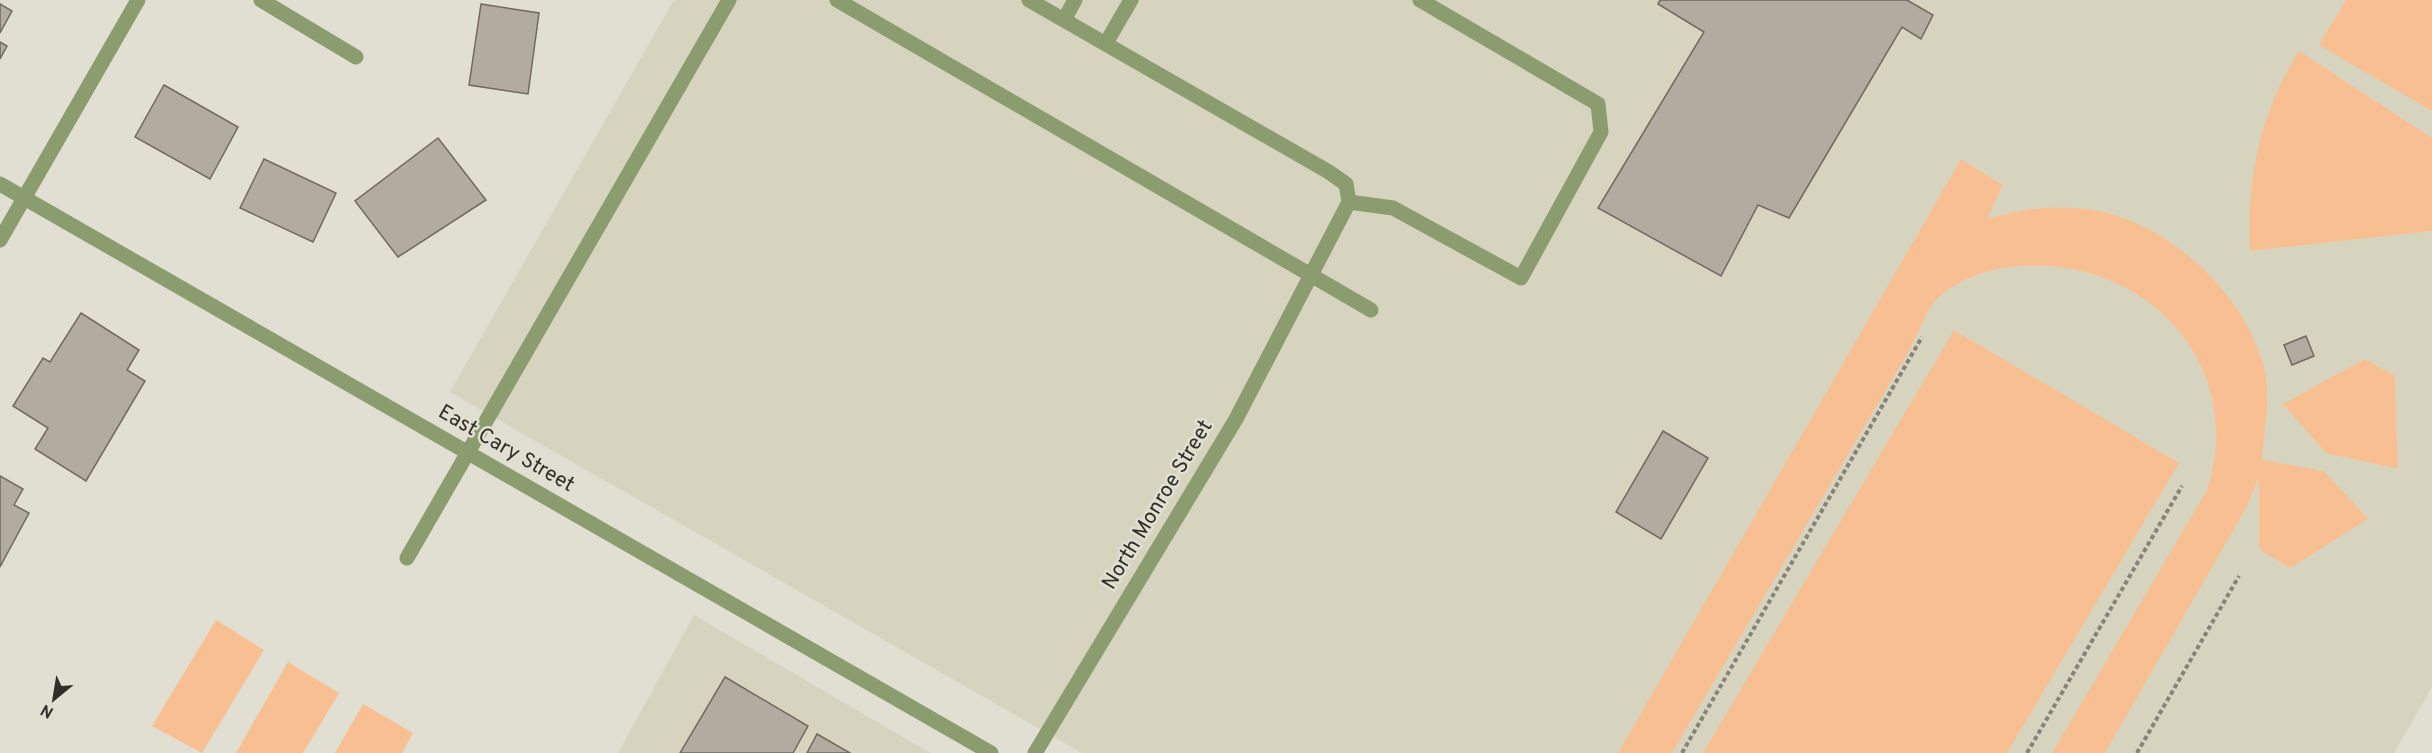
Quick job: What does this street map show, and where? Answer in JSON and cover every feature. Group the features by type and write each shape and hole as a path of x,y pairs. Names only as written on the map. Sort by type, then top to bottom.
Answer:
{"street":[{"path":"0,240 138,0"},
{"path":"261,0 356,57"},
{"path":"407,558 729,0"},
{"path":"837,0 1371,310"},
{"path":"1029,0 1346,184 1349,202 1393,208 1521,278 1601,132 1598,104 1420,0"},
{"path":"1064,20 1076,0"},
{"path":"1106,43 1131,0"},
{"name":"East Cary Street","path":"0,184 991,753"},
{"name":"North Monroe Street","path":"1035,753 1236,418 1349,202"}],"path":[{"path":"1682,753 1922,337"},
{"path":"2027,753 2182,486"},
{"path":"2137,753 2239,576"}],"shaded area":[{"path":"674,0 2432,0 2432,687 2394,753 1082,753 450,392"},
{"path":"2346,0 2432,0 2432,111 2319,45"},
{"path":"2299,51 2432,138 2432,231 2250,251 2251,198 2259,146 2275,97"},
{"path":"1961,159 2003,185 1987,219 2036,209 2060,207 2115,215 2144,227 2171,243 2196,263 2219,285 2238,310 2253,337 2263,364 2267,388 2267,412 2262,460 2324,471 2368,519 2290,568 2259,549 2259,478 2246,508 2105,753 2052,753 2207,490 2216,444 2213,401 2199,362 2176,328 2145,300 2108,280 2066,268 2020,266 1976,275 1955,285 1933,303 1909,351 1672,753 1618,753"},
{"path":"1954,330 2179,463 2007,753 1703,753"},
{"path":"2365,359 2395,376 2398,469 2326,453 2283,404"},
{"path":"694,615 930,753 618,753"},
{"path":"216,620 264,650 202,753 152,726"},
{"path":"288,662 339,693 303,753 236,753"},
{"path":"363,704 413,733 402,753 335,753"}],"building":[{"path":"1660,0 1907,0 1933,15 1921,39 1902,27 1789,218 1758,205 1721,276 1598,208 1704,32 1658,4"},
{"path":"0,4 12,11 0,33"},
{"path":"481,4 539,13 528,94 469,85"},
{"path":"0,42 7,46 0,59"},
{"path":"164,85 238,127 210,179 135,137"},
{"path":"438,138 486,200 398,257 355,201"},
{"path":"264,159 336,193 313,242 240,208"},
{"path":"81,313 139,350 127,370 145,381 86,481 35,449 48,428 13,406 43,358 50,362"},
{"path":"2306,336 2314,356 2292,365 2284,345"},
{"path":"1663,431 1708,458 1661,539 1616,512"},
{"path":"0,476 23,489 14,505 29,513 0,567"},
{"path":"725,677 808,726 793,753 680,753"},
{"path":"817,734 850,753 807,753"}]}
